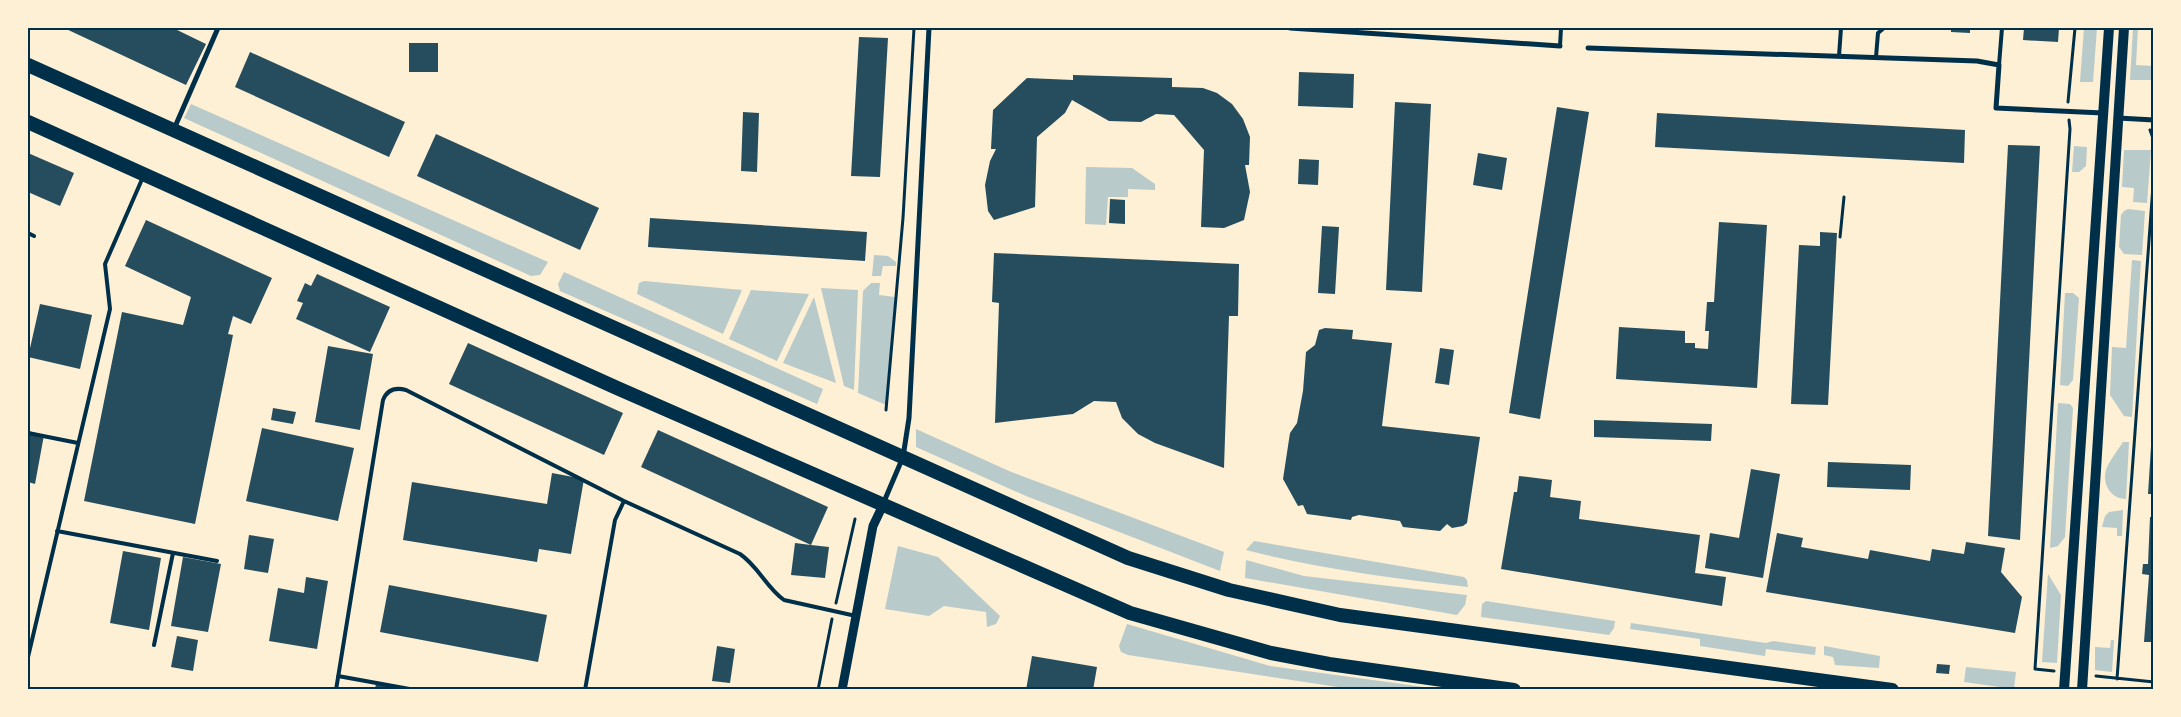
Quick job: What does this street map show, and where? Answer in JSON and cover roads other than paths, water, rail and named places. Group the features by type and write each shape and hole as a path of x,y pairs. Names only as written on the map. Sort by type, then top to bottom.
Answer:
{"highway":[{"path":"28,66 1128,558 1196,580 1272,601 1340,615 1892,690"},
{"path":"28,122 883,505 1130,613 1196,634 1271,653 1329,664 1514,690"}],"main road":[{"path":"2064,690 2109,28"},
{"path":"2082,690 2124,28"}],"street":[{"path":"172,132 218,28"},
{"path":"842,690 873,526 903,457 909,418 930,28"},
{"path":"1290,28 1560,46"},
{"path":"1588,48 1977,61 1999,65 1996,108 2103,113 2118,118 2154,120"}],"lane":[{"path":"1560,46 1561,28"},
{"path":"1840,56 1841,28"},
{"path":"1876,57 1878,34 1884,28"},
{"path":"1999,65 2002,28"},
{"path":"28,657 110,309 105,264 144,175"},
{"path":"28,233 34,236"},
{"path":"336,690 383,400 389,391 395,389 406,390 624,501 740,554 751,561 775,593 784,600 856,616"},
{"path":"28,433 78,443"},
{"path":"585,690 615,520 624,501"},
{"path":"57,531 217,561"},
{"path":"154,645 173,553"},
{"path":"338,676 416,690"}]}
